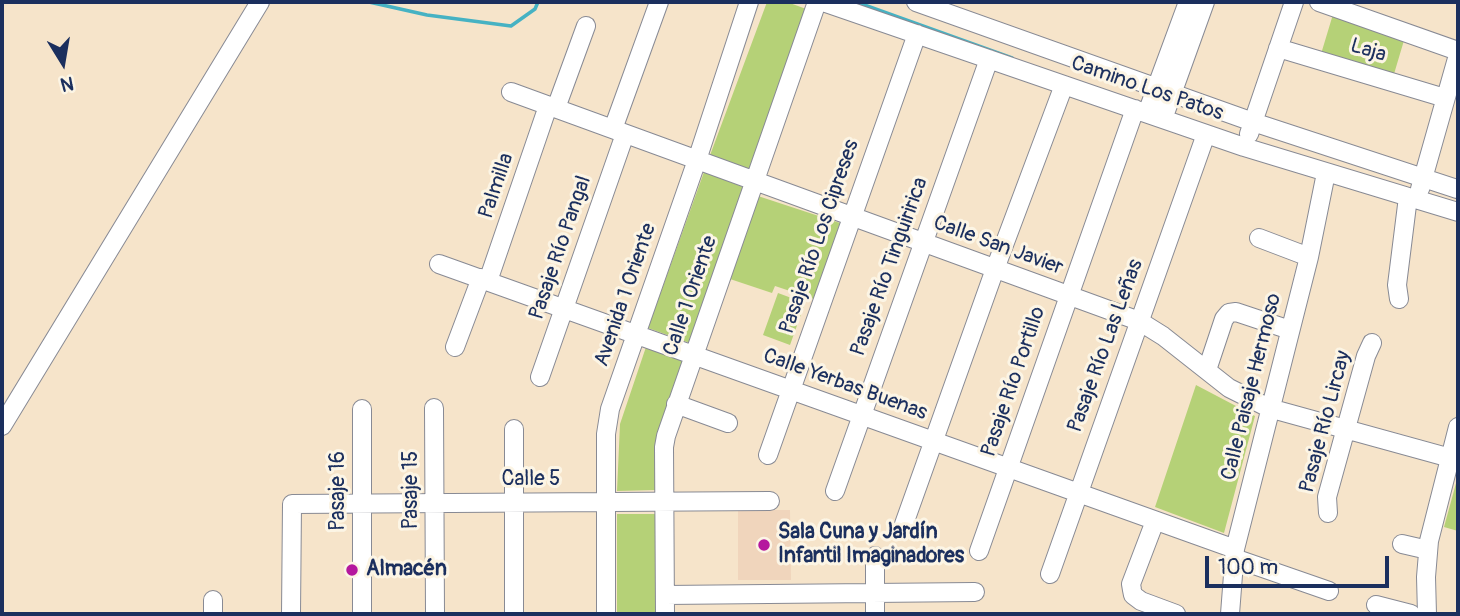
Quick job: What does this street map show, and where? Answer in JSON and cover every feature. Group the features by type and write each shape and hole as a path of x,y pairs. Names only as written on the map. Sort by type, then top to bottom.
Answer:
{"street":[{"path":"2,426 260,2"},
{"name":"Pasaje Río Pangal","path":"540,377 659,2"},
{"name":"Avenida 1 Oriente","path":"606,614 608,422 749,2"},
{"name":"Calle 1 Oriente","path":"664,614 664,447 676,404 817,2"},
{"name":"Camino Los Patos","path":"823,2 1244,147 1458,212"},
{"name":"Camino Los Patos","path":"916,2 1253,122 1457,189"},
{"path":"1164,90 1188,2"},
{"path":"1164,90 1205,2"},
{"path":"1244,147 1294,2"},
{"path":"1319,2 1458,53 1423,178 1412,199 1397,285 1399,299"},
{"name":"Palmilla","path":"455,347 586,26"},
{"name":"Pasaje Río Los Cipreses","path":"768,455 916,34"},
{"name":"Laja","path":"1278,48 1445,99"},
{"name":"Pasaje Río Tinguiririca","path":"835,491 989,59"},
{"path":"904,524 1064,85"},
{"name":"Pasaje Río Portillo","path":"979,551 1068,296 1148,114 1164,90"},
{"name":"Calle San Javier","path":"510,92 1139,321 1163,336 1229,388 1269,408 1454,459"},
{"name":"Pasaje Río Las Leñas","path":"1049,573 1206,134"},
{"name":"Calle Paisaje Hermoso","path":"1230,614 1235,554 1269,408 1309,257 1326,173"},
{"path":"1259,238 1309,257"},
{"name":"Calle Yerbas Buenas","path":"439,264 1155,521 1329,591"},
{"path":"1207,370 1224,319 1229,313 1236,312 1290,330"},
{"name":"Pasaje Río Lircay","path":"1328,513 1327,498 1366,356 1372,343"},
{"path":"676,404 727,423"},
{"name":"Pasaje 15","path":"434,408 435,614"},
{"name":"Pasaje 16","path":"362,409 362,614"},
{"path":"1427,614 1427,550 1431,528 1454,459 1458,427"},
{"path":"514,429 514,614"},
{"name":"Calle 5","path":"291,614 292,504 770,501"},
{"path":"1155,521 1131,584 1133,595 1141,601 1176,614"},
{"path":"1402,544 1427,550"},
{"path":"875,556 875,614"},
{"path":"664,595 975,592"},
{"path":"1376,605 1411,614"}],"shaded area":[{"name":"Sala Cuna y Jardín Infantil Imaginadores","path":"738,510 790,510 791,580 738,580"}],"green space":[{"path":"767,2 787,2 809,10 749,173 709,158"},
{"path":"1334,11 1405,37 1394,74 1321,54"},
{"path":"704,172 746,188 690,343 648,328"},
{"path":"758,196 840,223 814,299 775,286 772,293 730,279"},
{"path":"778,293 805,303 790,345 763,335"},
{"path":"646,347 685,360 656,436 656,490 617,491 620,424"},
{"path":"1196,385 1255,416 1224,533 1155,507"},
{"path":"1458,476 1458,531 1444,527"},
{"path":"617,514 658,514 658,614 617,614"}],"waterway":[{"path":"369,2 427,15 511,26 535,9 538,2"},
{"path":"856,2 1012,58"}],"place":[{"name":"Sala Cuna y Jardín Infantil Imaginadores","path":"764,545"},
{"name":"Almacén","path":"352,570"}]}
